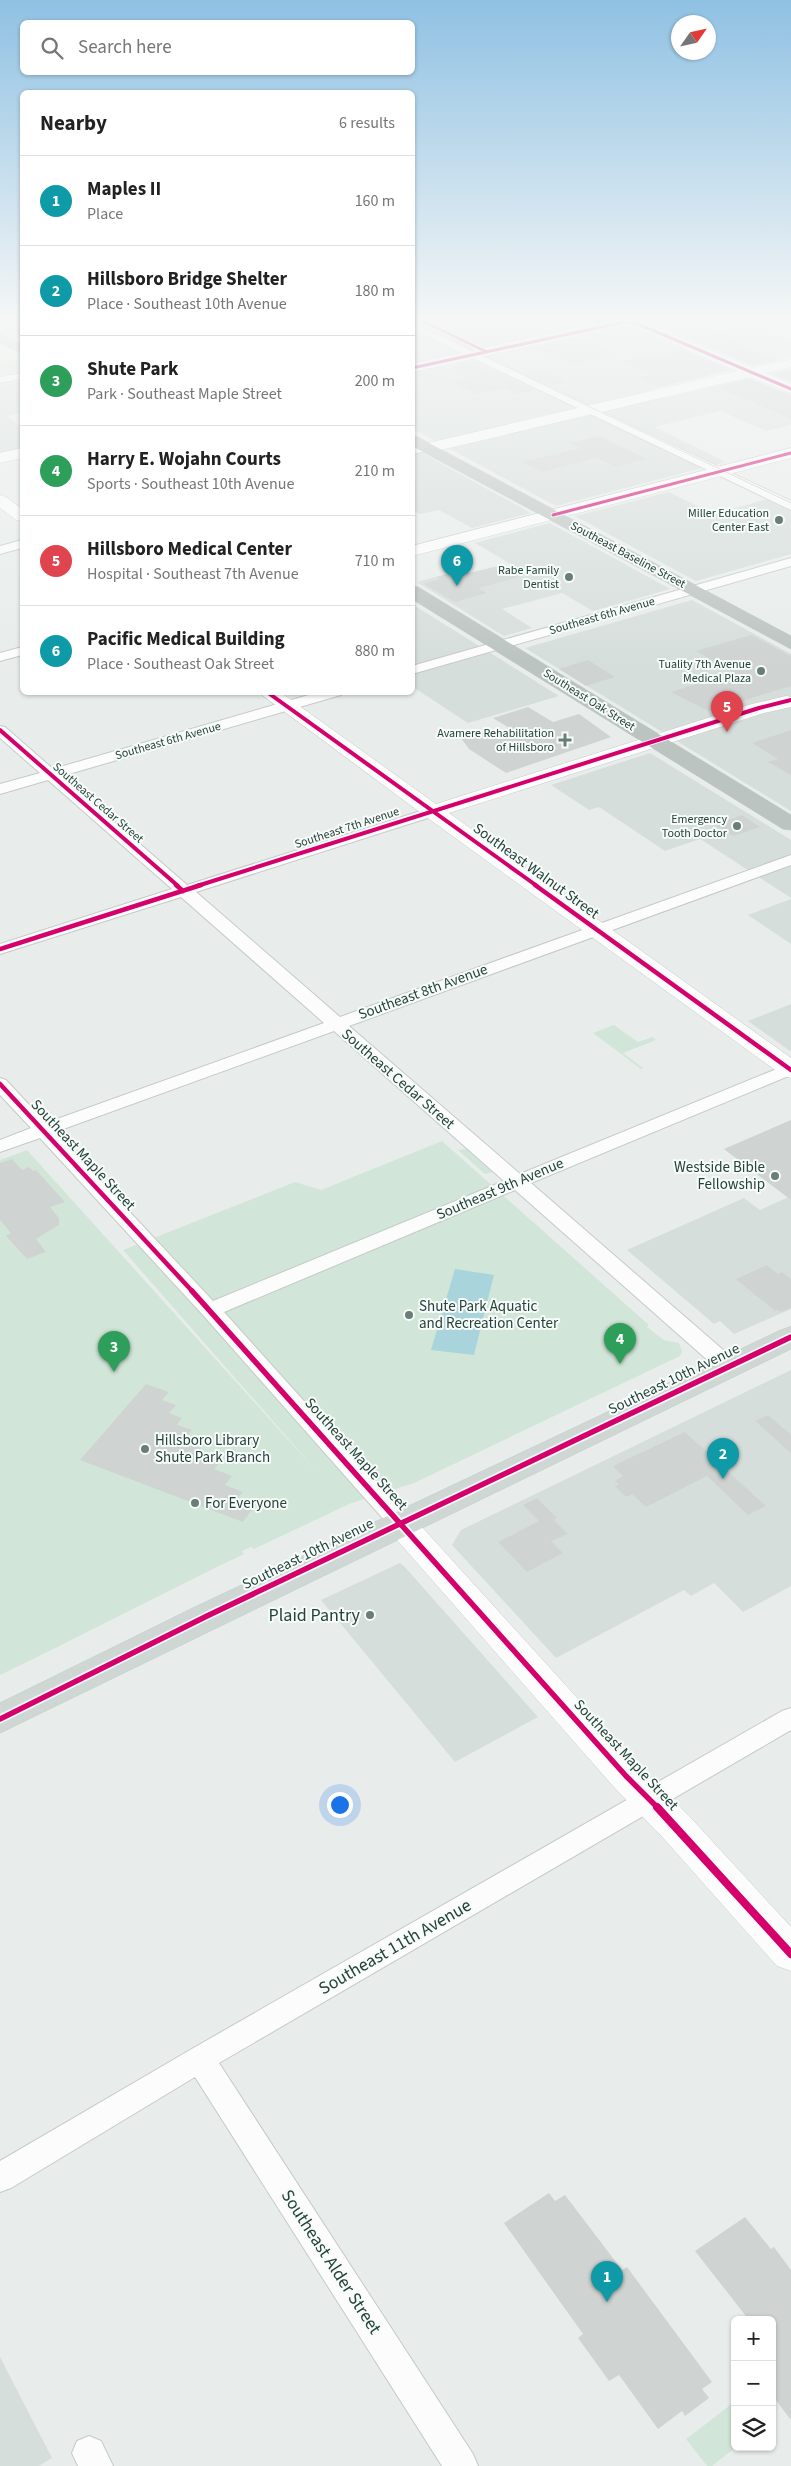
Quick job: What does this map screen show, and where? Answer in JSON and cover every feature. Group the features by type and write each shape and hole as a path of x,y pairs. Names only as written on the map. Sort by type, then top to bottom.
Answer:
{"highway":[{"name":"Southeast Baseline Street","path":"420,450 553,515 791,643"},
{"name":"Southeast Oak Street","path":"415,593 791,824"}],"main road":[{"name":"Southeast 10th Avenue","path":"0,1719 207,1616 791,1337"}],"street":[{"path":"420,450 491,433"},
{"path":"649,433 726,470 791,506"},
{"path":"0,458 20,453"},
{"path":"415,550 791,453"},
{"path":"726,470 791,496"},
{"path":"0,500 20,515"},
{"path":"0,550 20,545"},
{"name":"Southeast 6th Avenue","path":"415,669 791,562"},
{"path":"0,657 20,652"},
{"name":"Southeast Walnut Street","path":"271,695 790,1069"},
{"name":"Southeast 6th Avenue","path":"0,789 326,695"},
{"name":"Southeast 7th Avenue","path":"0,949 759,708 786,702"},
{"name":"Southeast Cedar Street","path":"0,730 334,1024 729,1367"},
{"name":"Southeast 8th Avenue","path":"0,1146 791,860"},
{"name":"Southeast 9th Avenue","path":"210,1310 790,1069"},
{"name":"Southeast Maple Street","path":"0,1084 210,1310 401,1524 791,1954"},
{"name":"Southeast 11th Avenue","path":"0,2178 200,2059 791,1718"},
{"name":"Southeast Alder Street","path":"200,2059 461,2466"}],"shaded area":[{"path":"0,433 20,433 20,447 0,452"},
{"path":"421,433 667,433 726,462 556,506"},
{"path":"415,449 531,513 472,528 439,510 420,514 415,511"},
{"path":"669,492 713,514 768,499 791,510 791,554 696,581 575,516"},
{"path":"550,523 670,589 593,611 562,593 502,609 532,628 504,636 417,582 464,569 478,578 516,567 475,543"},
{"path":"692,600 791,654 791,811 525,648"},
{"path":"415,606 559,696 468,723 415,688"},
{"path":"650,753 791,840 791,898 700,839 665,851 599,807 589,810 551,785"},
{"path":"791,899 791,944 748,915"},
{"path":"791,1004 791,1050 790,1051 748,1021"},
{"path":"791,1196 791,1309 734,1334 720,1321 714,1324 627,1250 744,1198 760,1210"},
{"path":"791,1370 791,1586 743,1612 714,1583 691,1596 684,1590 556,1658 452,1545 461,1530"},
{"path":"400,1563 538,1717 455,1762 321,1600"},
{"path":"0,2357 52,2458 39,2466 0,2466"}],"green space":[{"path":"614,1025 638,1042 652,1037 656,1040 623,1053 643,1068 641,1069 593,1033"},
{"path":"442,1141 649,1325 647,1327 664,1340 679,1343 682,1351 680,1356 414,1483 349,1504 254,1549 251,1547 242,1551 244,1554 0,1675 0,1160 27,1150 320,1475 123,1250 295,1182 321,1190"},
{"path":"466,1149 492,1172 485,1174 458,1150"},
{"path":"731,2405 731,2451 712,2466 707,2466 686,2439"}],"water":[{"path":"455,1269 494,1275 474,1355 431,1350"}],"building":[{"path":"599,436 647,459 616,467 596,458 542,472 522,462 579,448 570,443"},
{"path":"498,566 519,577 478,588 487,593 455,602 424,584 440,579 437,577 464,570 469,573"},
{"name":"Tuality 7th Avenue Medical Plaza","path":"751,635 791,656 791,686 708,711 671,692 733,672 696,651"},
{"path":"588,660 615,677 586,686 559,669"},
{"name":"Avamere Rehabilitation of Hillsboro","path":"528,707 553,722 579,714 611,737 506,773 469,749 458,734 469,731 514,731 493,718"},
{"path":"791,730 791,775 768,762 778,759 752,743"},
{"name":"Emergency Tooth Doctor","path":"742,815 760,827 733,836 715,825"},
{"name":"Westside Bible Fellowship","path":"791,1120 791,1200 724,1149"},
{"path":"12,1159 22,1170 29,1167 33,1171 36,1170 65,1202 50,1207 59,1218 59,1225 36,1239 46,1252 27,1259 6,1236 11,1233 0,1220 0,1163"},
{"path":"767,1265 778,1274 782,1272 791,1279 791,1308 781,1312 775,1311 736,1279"},
{"name":"Hillsboro Library Shute Park Branch","path":"146,1384 169,1392 162,1400 176,1405 169,1413 182,1418 177,1425 192,1430 186,1437 204,1444 196,1454 219,1463 214,1469 232,1476 225,1485 243,1492 237,1499 255,1506 243,1522 80,1460"},
{"path":"768,1415 791,1435 791,1453 755,1421"},
{"path":"685,1432 766,1506 748,1515 707,1476 646,1507 632,1494 626,1497 615,1486 619,1484 615,1481 623,1476 613,1466"},
{"path":"537,1498 557,1518 554,1520 568,1534 551,1541 563,1553 527,1572 498,1542 539,1521 523,1505"},
{"path":"549,2193 555,2201 565,2195 622,2270 627,2267 712,2382 702,2389 709,2398 685,2416 682,2411 658,2429 619,2375 609,2381 578,2338 583,2334 504,2223"},
{"path":"745,2217 771,2249 774,2247 791,2270 791,2420 776,2400 776,2316 746,2316 695,2251"}],"tram line":[{"path":"645,433 791,503"}],"cycle path":[{"path":"553,515 791,453"},
{"path":"271,695 791,1070"},
{"path":"0,949 759,708 791,700"},
{"path":"0,730 183,891"},
{"path":"0,1084 210,1310 626,1776 678,1829 791,1954"},
{"path":"0,1719 207,1616 791,1337"}],"place":[{"name":"Miller Education Center East","path":"779,520"},
{"name":"Rabe Family Dentist","path":"569,577"},
{"name":"Pacific Medical Building","path":"457,586"},
{"name":"Tuality 7th Avenue Medical Plaza","path":"761,671"},
{"name":"Hillsboro Medical Center","path":"727,732"},
{"name":"Avamere Rehabilitation of Hillsboro","path":"565,740"},
{"name":"Emergency Tooth Doctor","path":"737,826"},
{"name":"Westside Bible Fellowship","path":"775,1176"},
{"name":"Shute Park Aquatic and Recreation Center","path":"409,1315"},
{"name":"Harry E. Wojahn Courts","path":"620,1364"},
{"name":"Shute Park","path":"114,1372"},
{"name":"Hillsboro Library Shute Park Branch","path":"145,1449"},
{"name":"Hillsboro Bridge Shelter","path":"723,1479"},
{"name":"For Everyone","path":"195,1503"},
{"name":"Plaid Pantry","path":"370,1615"},
{"name":"Maples II","path":"607,2302"}]}
